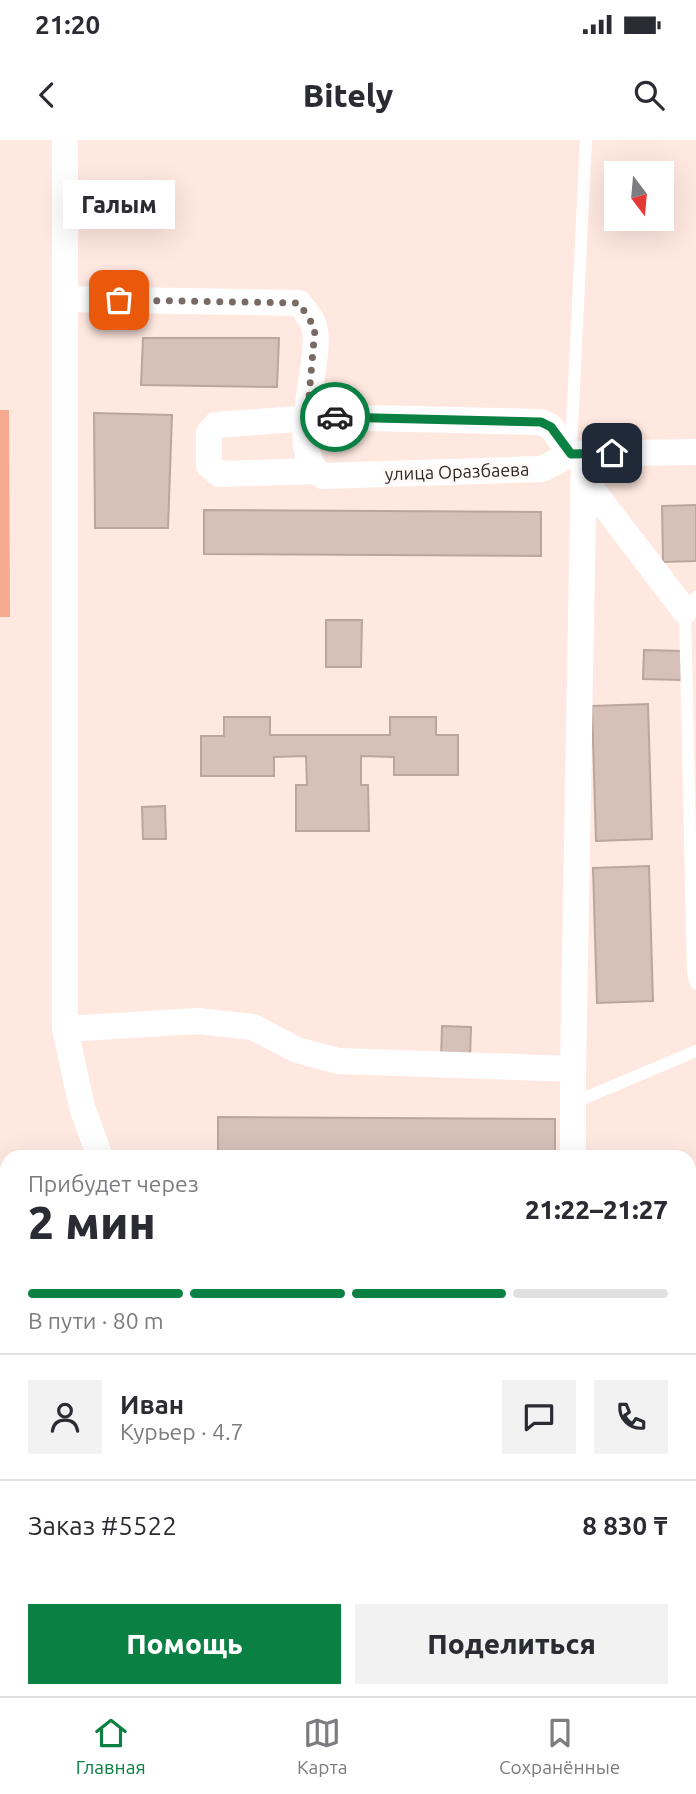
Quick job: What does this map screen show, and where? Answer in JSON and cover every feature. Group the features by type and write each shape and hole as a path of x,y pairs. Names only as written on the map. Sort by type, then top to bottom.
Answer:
{"street":[{"path":"65,140 65,1029 82,1107 97,1150"},
{"path":"67,299 299,303 315,328 307,419 310,465"},
{"name":"улица Оразбаева","path":"578,453 551,427 541,422 324,416 216,425 209,433 209,465 219,474 310,465 323,475 542,469 578,453 696,452"},
{"path":"573,1150 584,480 578,453"},
{"path":"584,480 691,604"},
{"path":"65,1029 198,1021 253,1027 297,1050 338,1061 573,1069"}],"lane":[{"path":"578,453 586,140"},
{"path":"691,604 693,974 696,984"},
{"path":"573,1103 696,1051"}],"shaded area":[{"path":"0,410 9,410 10,617 0,617"}],"building":[{"path":"143,338 279,338 277,387 141,385"},
{"path":"94,413 172,415 168,528 95,528"},
{"path":"696,505 696,561 663,562 662,506"},
{"path":"204,510 541,512 541,556 204,554"},
{"path":"326,620 362,620 361,667 326,667"},
{"path":"644,650 682,651 681,680 643,679"},
{"path":"648,704 652,839 596,841 592,706"},
{"path":"224,717 270,717 270,735 390,735 390,717 436,717 436,735 458,735 458,775 394,775 394,757 361,756 361,785 368,785 369,831 296,831 296,785 307,785 306,756 274,757 274,776 201,776 201,736 224,736"},
{"path":"165,806 166,839 143,839 142,807"},
{"path":"649,866 653,1001 597,1003 593,868"},
{"path":"442,1026 471,1027 470,1060 441,1059"},
{"path":"218,1117 555,1119 555,1150 218,1150"}],"way so far":[{"path":"119,300 299,303 315,328 307,419 335,417"}],"place":[{"name":"Галым","path":"119,300"}],"route":[{"path":"335,417 541,422 551,427 571,454 612,453"}]}
